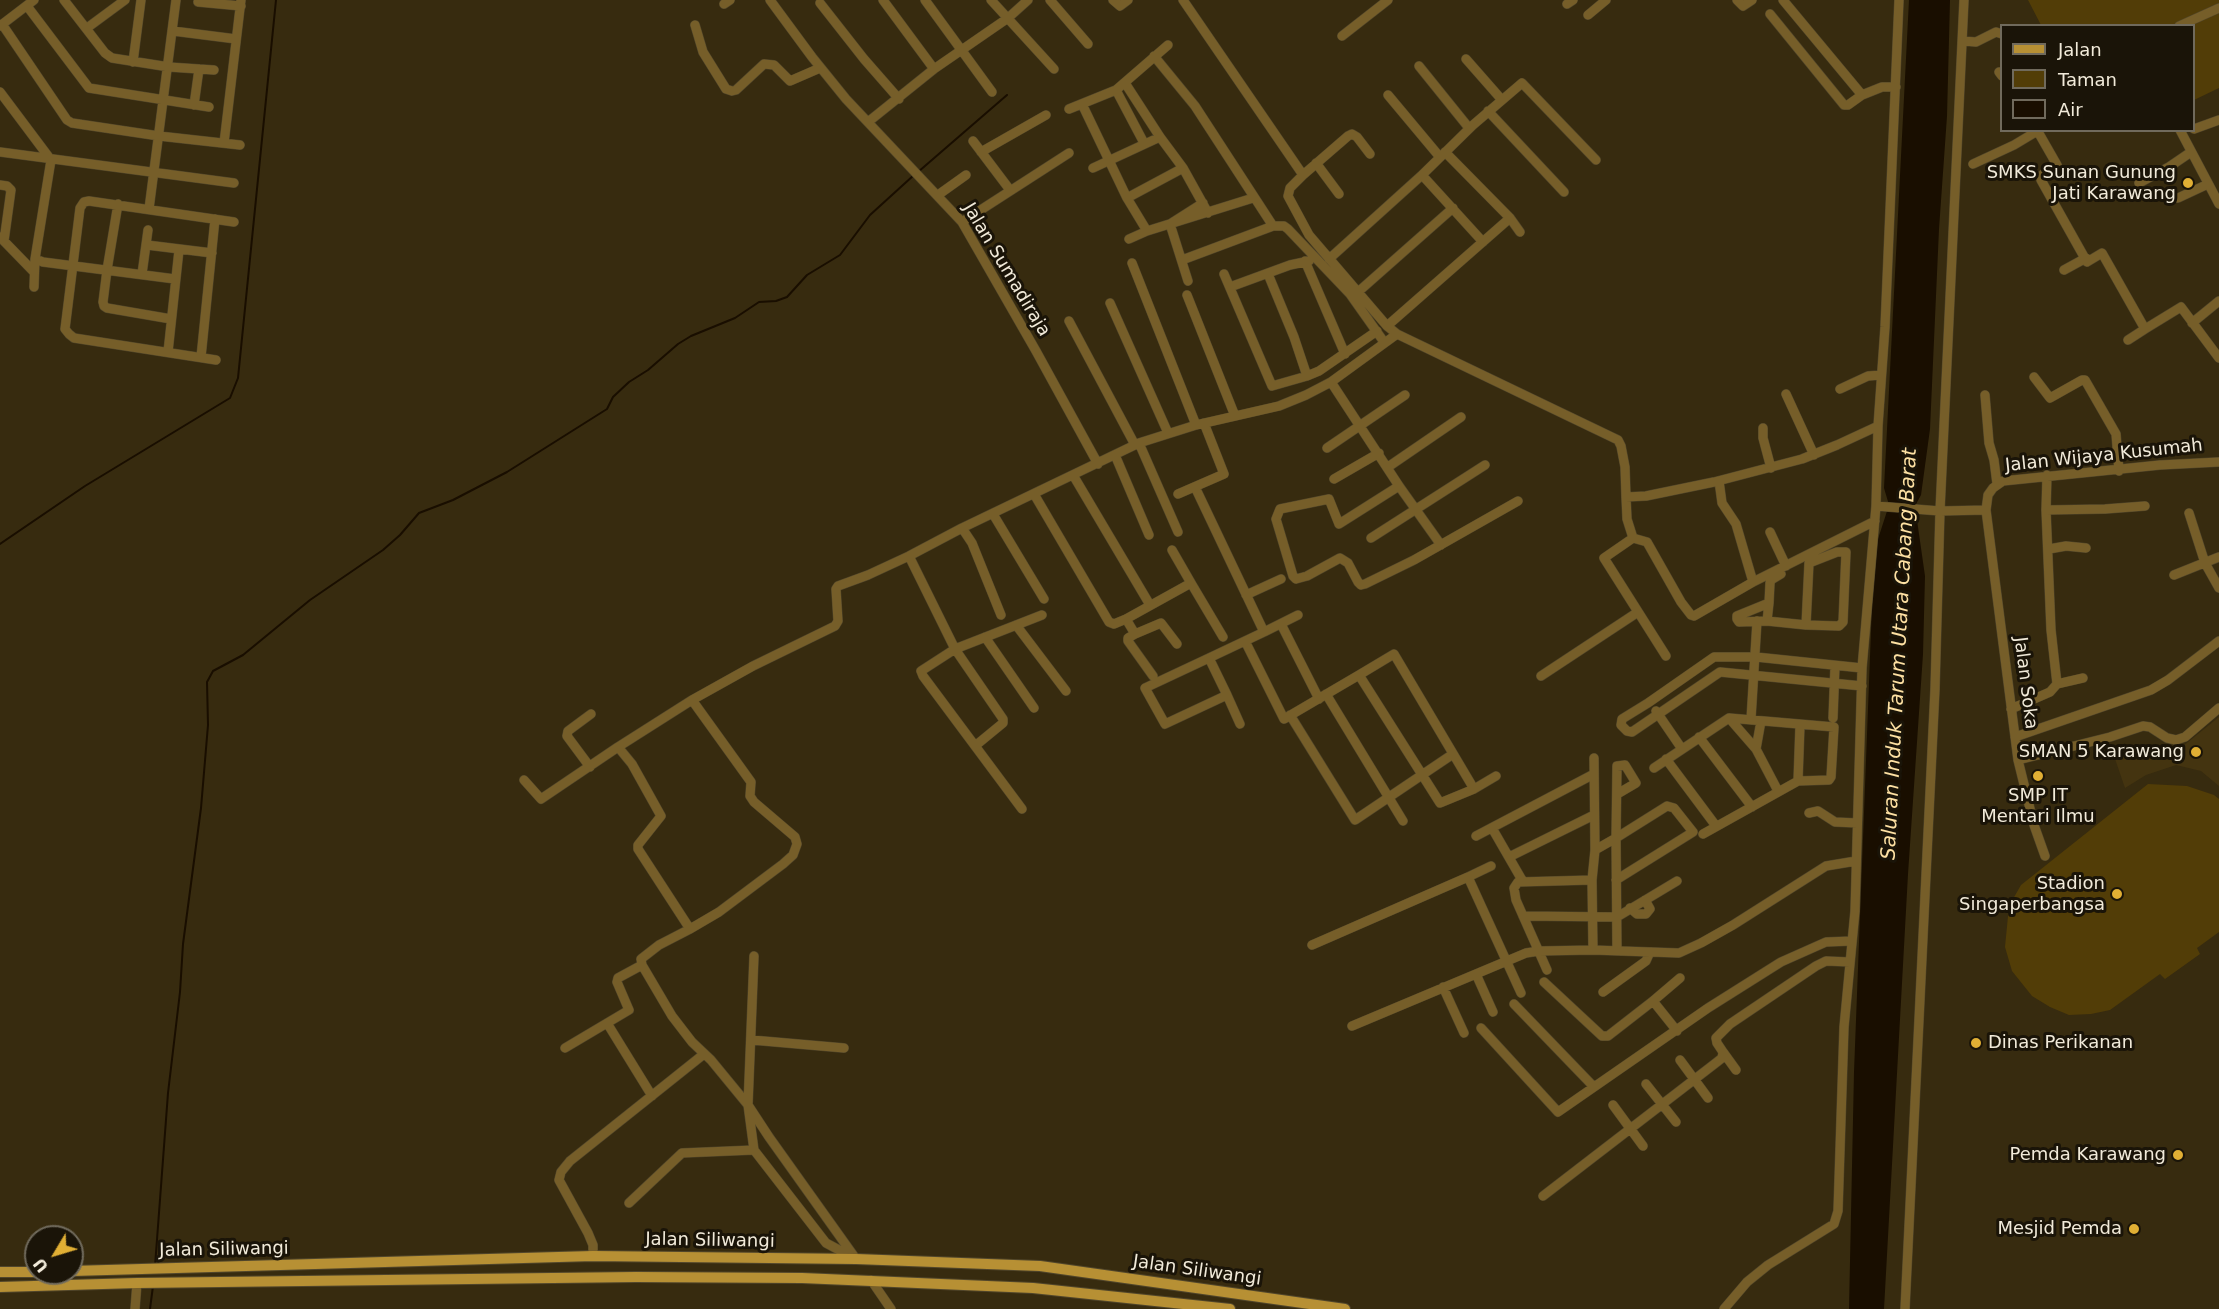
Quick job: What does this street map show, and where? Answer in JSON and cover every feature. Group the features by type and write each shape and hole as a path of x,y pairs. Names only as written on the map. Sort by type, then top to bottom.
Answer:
{"main road":[{"name":"Jalan Siliwangi","path":"84,1271 593,1256 856,1259 1040,1266 1345,1309"},
{"path":"380,1263 380,1281"},
{"path":"0,1272 24,1272"},
{"name":"Jalan Siliwangi","path":"0,1287 137,1283 636,1277 871,1280 1033,1288 1230,1309"}],"street":[{"path":"87,28 125,0"},
{"path":"133,62 141,0"},
{"path":"149,209 176,0"},
{"name":"Jalan Sumadiraja","path":"770,0 820,68 962,222 1098,464"},
{"path":"883,0 934,69"},
{"path":"925,0 992,92"},
{"path":"992,0 1054,69"},
{"path":"868,122 934,69 1008,18 1028,0"},
{"path":"1050,0 1088,44"},
{"path":"1113,0 1120,6 1128,0"},
{"path":"1183,0 1303,175"},
{"path":"1342,36 1388,0"},
{"path":"1588,15 1606,0"},
{"path":"1737,0 1743,6 1752,0"},
{"path":"1783,0 1862,95"},
{"path":"1724,1309 1738,1291 1768,1265 1834,1224 1837,1218 1844,1027 1856,861 1862,668 1875,521 1879,506 1878,426 1899,0"},
{"path":"1905,1309 1935,689 1940,511 1972,41 1964,0"},
{"path":"66,1 108,56 169,67 214,70"},
{"path":"198,2 241,3 224,143"},
{"path":"209,107 89,88 30,3 2,22 67,120 72,123 240,145"},
{"path":"820,3 899,99"},
{"path":"2184,24 2219,8"},
{"path":"1770,14 1845,105 1882,87 1896,87"},
{"path":"695,25 703,52 726,89 732,92 764,64 774,65 790,81 820,68"},
{"path":"173,31 236,39"},
{"path":"1972,41 1996,32 2000,34"},
{"path":"1069,110 1116,90 1168,45"},
{"path":"1154,56 1195,106 1273,226"},
{"path":"1466,59 1502,100"},
{"path":"1419,66 1469,129"},
{"path":"194,105 199,69"},
{"path":"1125,83 1183,168 1208,213"},
{"path":"1329,259 1422,175 1488,111 1522,83 1596,160"},
{"path":"1116,90 1144,143"},
{"path":"0,92 51,160 35,259 34,287"},
{"path":"1388,95 1442,154 1510,219 1520,232"},
{"path":"1082,104 1127,198 1147,231"},
{"path":"1488,111 1564,192"},
{"path":"981,152 1046,115"},
{"path":"2195,128 2219,120"},
{"path":"1973,165 2036,132"},
{"path":"2039,132 2057,165 2043,175 2042,180 2087,262 2102,253 2145,329"},
{"path":"2186,132 2191,152 2219,204"},
{"path":"1370,154 1352,134 1290,188 1288,196 1309,235 1397,334 1618,440 1624,467 1627,519 1633,538"},
{"path":"1093,168 1160,137"},
{"path":"973,141 1010,190"},
{"path":"0,152 234,183"},
{"path":"2139,183 2191,152"},
{"path":"962,222 1070,153"},
{"path":"1316,163 1339,194"},
{"path":"1127,198 1183,168"},
{"path":"938,195 966,175"},
{"path":"1422,175 1483,242"},
{"path":"2178,198 2208,184"},
{"path":"0,185 7,186 11,190 2,239 34,272"},
{"path":"1129,239 1147,231 1253,198"},
{"path":"216,360 74,338 65,329 73,266 82,204 89,201 234,222"},
{"path":"1170,224 1203,203"},
{"path":"118,204 107,270 104,306 171,319"},
{"path":"1358,292 1453,208"},
{"path":"201,357 215,219"},
{"path":"1388,326 1510,219"},
{"path":"1170,224 1188,281"},
{"path":"1182,260 1273,226 1284,226 1350,294 1384,342"},
{"path":"142,274 148,230"},
{"path":"147,245 212,253"},
{"path":"168,352 179,250"},
{"path":"2064,270 2086,258"},
{"path":"35,259 176,279"},
{"path":"1230,287 1305,261 1317,261"},
{"path":"1305,261 1345,354"},
{"path":"1132,263 1200,424 1224,474 1178,494"},
{"path":"1224,274 1270,384 1276,386 1307,376 1345,354 1377,331"},
{"path":"1268,274 1307,376"},
{"path":"1187,295 1235,416"},
{"path":"2192,323 2219,301"},
{"path":"1110,303 1168,433"},
{"path":"2128,340 2181,307 2219,358"},
{"path":"1069,321 1137,444 1178,532"},
{"path":"524,780 541,799 692,700 753,666 835,626 838,621 837,587 909,556 1137,444 1200,424 1279,405 1306,395 1331,382 1397,334"},
{"path":"1840,389 1868,376 1881,375"},
{"path":"2034,376 2050,398 2085,380 2116,434 2119,471"},
{"path":"1331,382 1399,486 1441,545"},
{"path":"1786,394 1814,455"},
{"path":"1327,448 1405,395"},
{"path":"1985,395 1989,443 1997,484"},
{"path":"1388,467 1461,417"},
{"path":"1626,497 1646,496 1770,468 1814,455 1878,426"},
{"path":"1763,428 1762,438 1770,468"},
{"path":"1334,479 1379,453"},
{"path":"1115,455 1149,535"},
{"name":"Jalan Wijaya Kusumah","path":"1986,510 1988,495 1997,484 2047,475 2219,462"},
{"path":"1371,538 1485,465"},
{"path":"2047,475 2046,510 2051,630 2057,684"},
{"path":"1073,476 1150,605"},
{"path":"1719,481 1722,503 1736,524 1753,582"},
{"path":"1399,486 1339,524 1329,499 1280,509 1276,519 1293,576 1296,579 1307,576 1340,558 1348,563 1358,582 1361,585 1365,584 1383,577 1518,501"},
{"path":"1195,487 1264,632"},
{"path":"1034,494 1109,622 1114,624 1126,619 1191,583"},
{"path":"1879,506 1940,511 1986,510"},
{"path":"2046,510 2145,506"},
{"name":"Jalan Soka","path":"1986,510 2018,760 2034,825 2045,856"},
{"path":"2189,513 2205,563 2219,588"},
{"path":"993,514 1044,599"},
{"path":"1633,538 1647,542 1681,602 1694,616 1753,582 1875,521"},
{"path":"962,528 972,543 1001,615"},
{"path":"1770,532 1786,566"},
{"path":"1633,538 1604,558 1666,656"},
{"path":"2049,549 2066,546 2086,548"},
{"path":"1172,550 1223,637"},
{"path":"1751,719 1756,657 1762,621 1769,603 1771,580 1837,552 1842,551 1847,555 1843,622 1838,627 1762,621 1739,622 1737,616 1769,603"},
{"path":"909,556 955,649 1003,720 1003,723 975,746"},
{"path":"2174,574 2219,557"},
{"path":"1806,624 1809,563"},
{"path":"1246,595 1281,579"},
{"path":"1541,676 1638,612"},
{"path":"1022,809 921,672 923,668 955,649 1042,615"},
{"path":"1227,695 1164,724 1145,688 1298,615"},
{"path":"1126,619 1135,634"},
{"path":"1153,676 1128,638 1161,623 1177,644"},
{"path":"1281,624 1322,696 1403,820"},
{"path":"1016,625 1066,691"},
{"path":"985,637 1034,708"},
{"path":"1245,641 1284,719 1394,654 1474,789"},
{"path":"2015,737 2151,690 2168,680 2219,641"},
{"path":"1862,668 1756,657 1714,657 1648,703 1622,718 1621,725 1632,732 1720,672 1862,686"},
{"path":"1209,658 1240,724"},
{"path":"1833,718 1835,666"},
{"path":"1359,675 1440,803 1474,789 1496,776"},
{"path":"2011,709 2050,692 2057,684 2083,678"},
{"path":"692,700 751,782 750,796 754,802 795,837 797,844 793,855 783,864 719,912 659,945 641,959 642,965 672,1016 748,1105 856,1259"},
{"path":"1648,703 1682,749"},
{"path":"2018,760 2110,737 2143,726 2150,727 2176,740 2185,737 2219,708"},
{"path":"590,767 567,736 568,731 591,714"},
{"path":"1290,715 1355,820 1453,754"},
{"path":"1729,718 1756,749 1778,791"},
{"path":"1654,768 1729,718 1834,727 1829,780 1798,781 1703,834"},
{"path":"1756,749 1761,721"},
{"path":"1798,781 1800,724"},
{"path":"1700,737 1752,807"},
{"path":"618,747 632,764 662,816 638,849 690,929"},
{"path":"1593,950 1594,758"},
{"path":"1666,759 1716,826"},
{"path":"1617,951 1617,766 1625,765 1636,783 1619,793"},
{"path":"1476,836 1594,774"},
{"path":"1595,850 1667,806 1674,808 1694,832 1617,880"},
{"path":"1809,813 1818,811 1835,822 1857,823"},
{"path":"1509,857 1594,815"},
{"path":"1492,828 1522,880"},
{"path":"1352,1026 1526,953 1593,950 1679,953 1725,929 1826,866 1856,861"},
{"path":"1312,945 1491,866"},
{"path":"1468,877 1521,993"},
{"path":"1547,970 1514,892 1515,884 1522,880 1592,880"},
{"path":"1523,916 1617,917 1630,908 1637,914 1646,914 1650,909 1645,900 1677,881"},
{"path":"1481,1028 1556,1112 1564,1109 1726,996 1780,962 1826,942 1852,941"},
{"path":"1603,992 1646,961 1650,952"},
{"path":"754,956 753,1040 748,1105 754,1150 826,1243 856,1259"},
{"path":"1736,1070 1717,1043 1716,1038 1730,1024 1816,966 1826,961 1850,962"},
{"path":"565,1048 629,1010 617,986 618,978 642,965"},
{"path":"1476,974 1493,1012"},
{"path":"1544,982 1605,1037 1680,978"},
{"path":"1443,987 1464,1033"},
{"path":"1653,1001 1677,1031"},
{"path":"1514,1004 1594,1087"},
{"path":"607,1023 652,1096"},
{"path":"753,1040 844,1048"},
{"path":"1543,1196 1629,1128 1695,1080 1722,1058 1723,1052"},
{"path":"593,1256 593,1245 588,1233 559,1180 561,1172 570,1161 704,1054"},
{"path":"1680,1060 1708,1098"},
{"path":"1646,1083 1676,1122"},
{"path":"1613,1105 1643,1146"},
{"path":"629,1203 682,1153 754,1150"},
{"path":"871,1280 891,1309"},
{"path":"135,1309 137,1283"}],"shaded area":[{"name":"SMAN 5 Karawang","path":"2219,717 2219,786 2201,771 2176,765 2146,775 2125,788 2113,753 2148,745 2164,754 2177,751"}],"green space":[{"path":"2028,0 2219,0 2219,88 2195,100 2195,24 2040,24"},
{"name":"Stadion Singaperbangsa","path":"2148,784 2187,786 2214,795 2219,799 2219,932 2197,948 2200,954 2165,979 2160,974 2110,1010 2069,1015 2032,996 2012,971 2005,947 2009,906 2021,885"}],"water":[{"name":"Saluran Induk Tarum Utara Cabang Barat","path":"1909,0 1950,0 1947,116 1939,229 1930,429 1921,495 1915,506 1925,576 1923,654 1908,874 1884,1309 1849,1309 1854,1072 1872,605 1878,539 1889,505 1884,488"}],"waterway":[{"path":"0,544 85,486 230,398 238,378 276,0"},
{"path":"918,172 1007,95"},
{"path":"155,1266 168,1093 180,992 183,944 201,808 208,725 207,682 213,671 243,655 310,600 383,550 419,513 453,500 507,472 607,409 613,397 629,382 648,370 678,344 691,336 735,318 759,302 776,301 787,297 807,275 840,255 870,215 914,175"},
{"path":"150,1309 153,1286"}],"place":[{"name":"SMKS Sunan Gunung Jati Karawang","path":"2188,183"},
{"name":"SMAN 5 Karawang","path":"2196,752"},
{"name":"SMP IT Mentari Ilmu","path":"2038,776"},
{"name":"Stadion Singaperbangsa","path":"2117,894"},
{"name":"Dinas Perikanan","path":"1976,1043"},
{"name":"Pemda Karawang","path":"2178,1155"},
{"name":"Mesjid Pemda","path":"2134,1229"}]}
